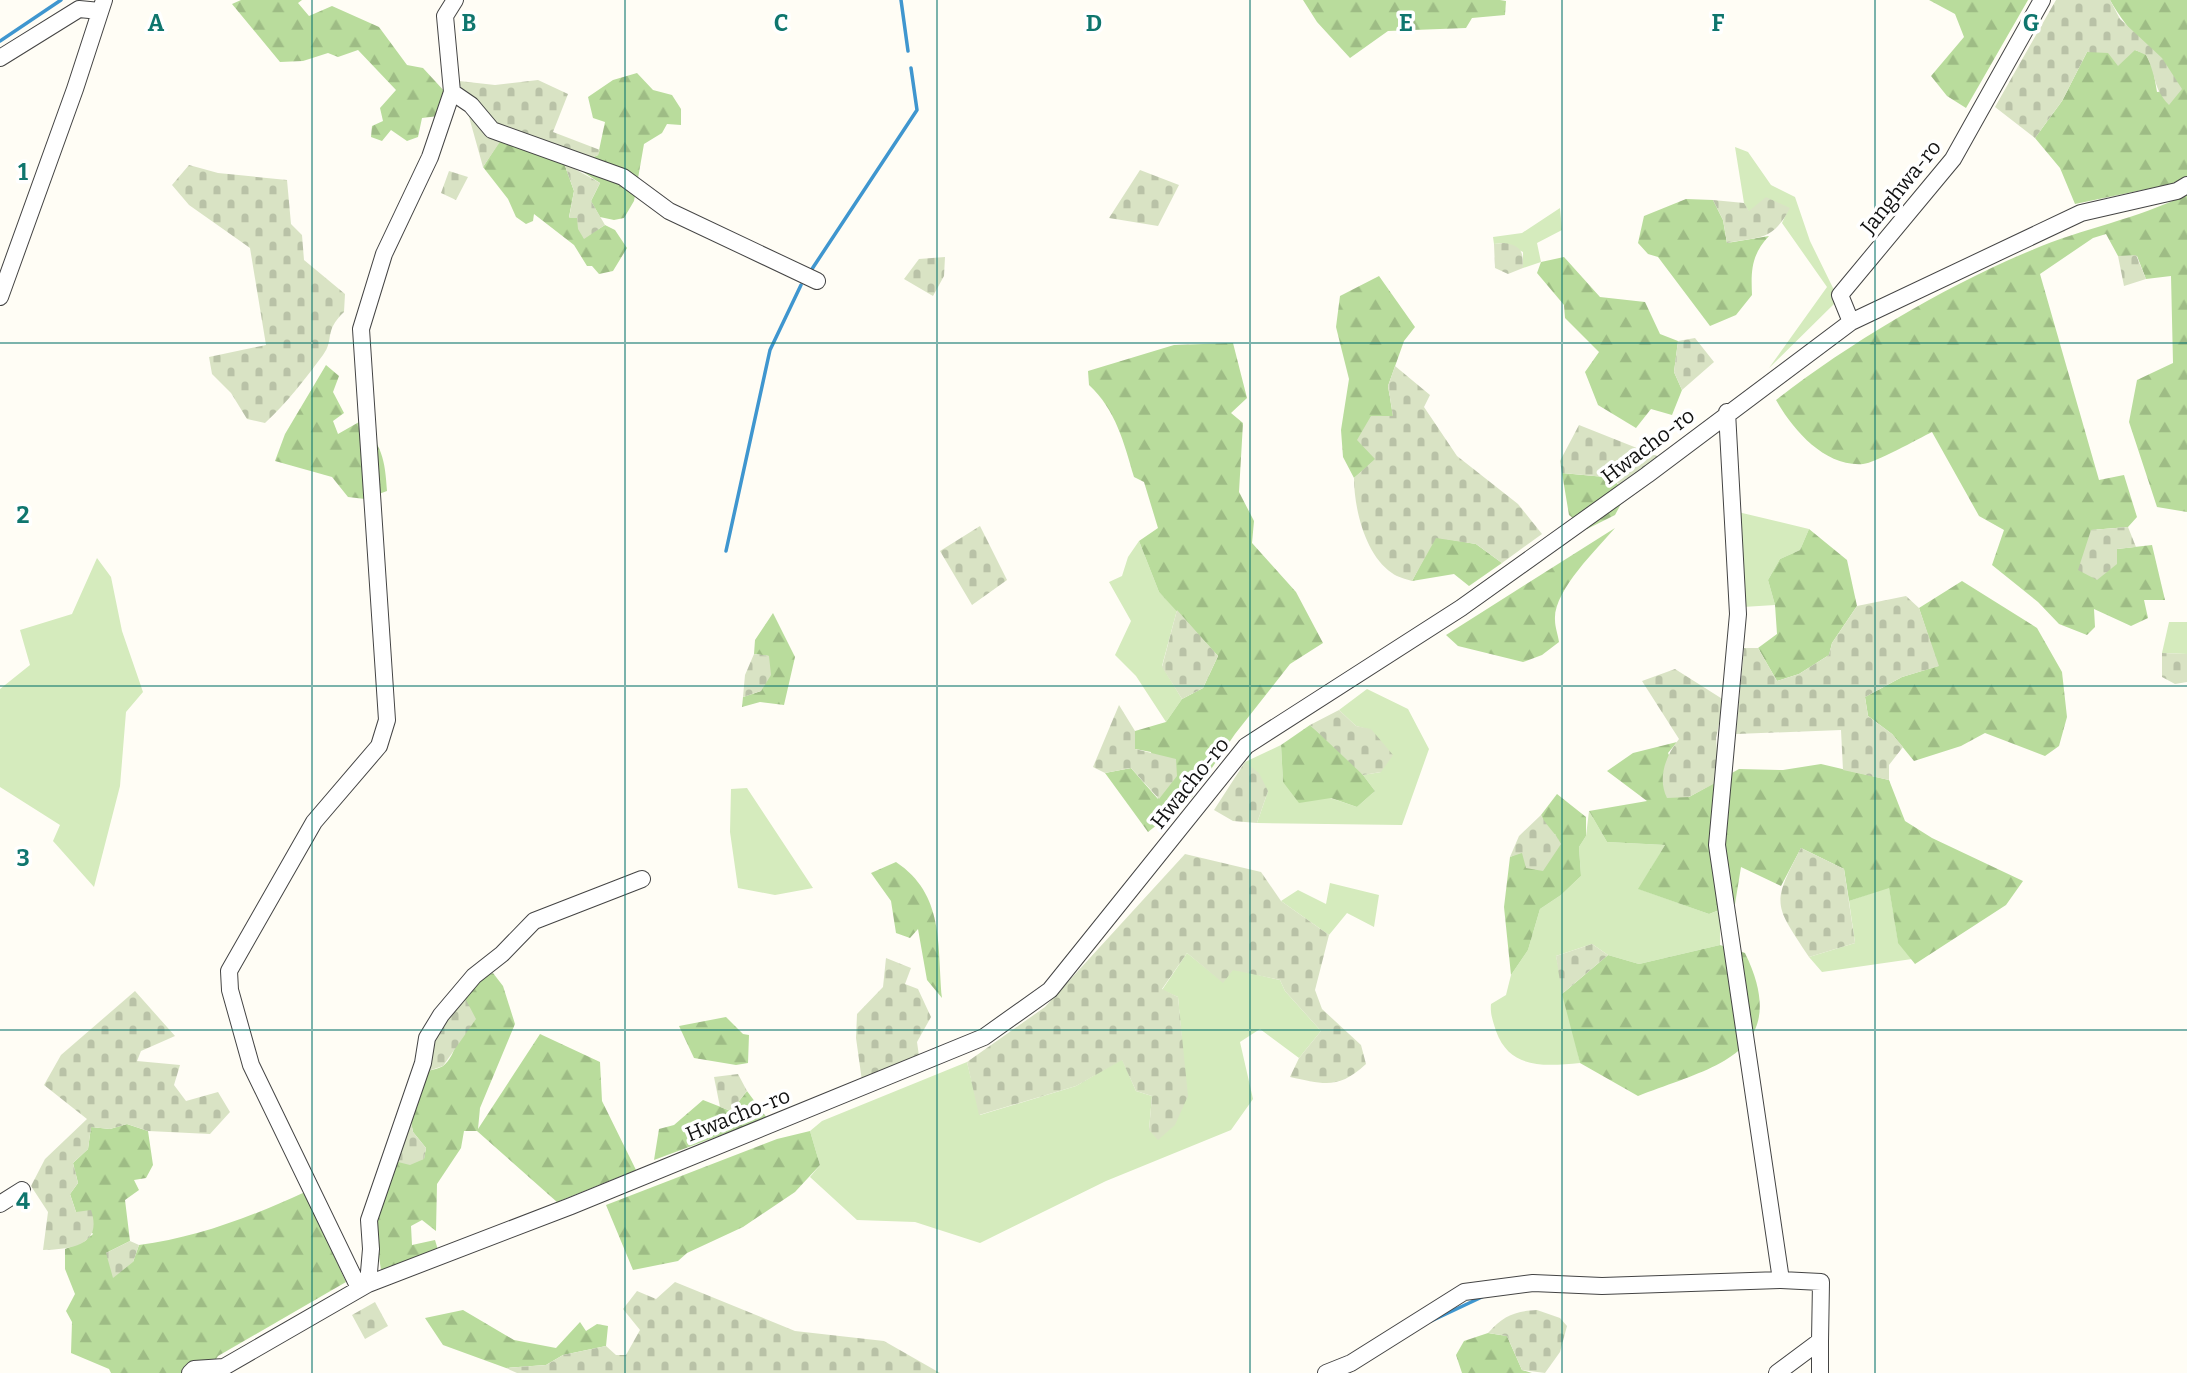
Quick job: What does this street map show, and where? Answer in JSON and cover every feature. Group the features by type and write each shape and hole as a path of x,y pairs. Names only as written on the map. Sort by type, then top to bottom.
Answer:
{"street":[{"path":"363,1286 251,1065 230,990 229,971 314,822 379,746 387,720 361,329 384,254 430,157 452,92 445,16 455,0"},
{"name":"Janghwa-ro","path":"1850,322 1840,295 1953,159 2042,0"},
{"path":"0,58 79,9 102,6 0,297"},
{"path":"452,92 471,105 492,130 623,177 669,211 817,281"},
{"name":"Hwacho-ro","path":"190,1373 194,1369 221,1370 363,1286 571,1206 984,1037 1050,990 1246,746 1461,608 1647,475 1727,412 1850,322 2081,214 2177,191 2187,185"},
{"path":"1727,412 1738,614 1717,845 1781,1280"},
{"path":"363,1286 369,1220 423,1063 427,1038 441,1015 474,975 502,954 534,921 642,879"},
{"path":"0,1204 22,1190"},
{"path":"1325,1373 1351,1363 1464,1292 1533,1283 1602,1286 1781,1280 1821,1282 1820,1373"},
{"path":"1777,1373 1820,1341"}],"green space":[{"path":"241,0 302,0 298,3 309,16 332,6 379,27 407,65 423,68 446,93 439,116 422,118 418,137 407,141 391,130 382,141 371,137 372,126 383,121 380,108 396,90 358,50 338,57 328,53 303,61 280,62 232,4"},
{"path":"1303,0 1506,1 1505,15 1472,18 1466,28 1388,31 1350,58 1317,22"},
{"path":"1929,0 2028,0 1966,108 1947,96 1931,76 1964,37 1955,14"},
{"path":"2056,0 2110,0 2120,19 2162,58 2182,89 2169,105 2157,87 2146,55 2135,50 2118,66 2108,53 2087,52 2062,101 2035,138 1995,107"},
{"path":"2110,0 2187,0 2187,176 2171,184 2075,204 2060,168 2035,138 2062,101 2087,52 2135,50 2146,54 2153,69 2157,92 2181,89 2134,34"},
{"path":"637,73 653,90 672,95 681,109 681,125 667,124 662,133 644,144 634,201 624,218 614,220 600,217 591,201 600,183 583,172 587,160 598,155 605,122 593,118 588,97 613,80"},
{"path":"538,80 568,94 553,132 600,150 598,155 587,160 508,130 483,167 459,81 495,85"},
{"path":"501,139 564,163 574,191 569,217 577,217 584,238 605,225 615,230 627,248 613,271 599,274 592,266 587,266 574,245 534,214 533,221 526,224 516,217 508,199 483,167"},
{"path":"1735,147 1748,152 1771,185 1795,197 1810,241 1834,290 1835,303 1769,368 1827,287 1782,223 1789,208 1749,212 1744,203"},
{"path":"564,163 600,183 591,201 605,225 584,239 578,229 577,218 569,218 574,191"},
{"path":"189,165 218,173 287,180 291,224 302,235 304,260 345,294 344,312 331,330 326,349 296,391 265,423 247,419 231,393 212,374 209,357 266,345 250,248 189,205 172,185"},
{"path":"1140,170 1179,185 1158,226 1109,218"},
{"path":"449,171 468,177 456,200 441,193"},
{"path":"2187,194 2187,512 2157,507 2129,422 2137,380 2173,363 2171,276 2146,279 2137,256 2118,256 2106,234 2093,238 2040,274 2099,480 2124,475 2137,517 2128,527 2091,530 2117,549 2152,545 2165,600 2144,600 2148,618 2131,626 2094,609 2095,627 2087,635 2059,624 2038,602 1992,565 2004,530 1979,516 1932,432 1869,463 1849,463 1823,453 1812,444 1791,423 1776,400 1835,357 1966,280 2051,242 2149,210"},
{"path":"1766,197 1790,208 1784,219 1764,236 1727,243 1723,220 1713,200 1744,203 1749,211"},
{"path":"1686,199 1713,200 1723,220 1727,243 1769,236 1755,257 1752,295 1736,315 1710,326 1658,257 1648,254 1638,243 1644,216"},
{"path":"1560,208 1562,230 1537,243 1541,262 1523,268 1523,252 1504,243 1494,244 1493,237 1522,233"},
{"path":"1504,243 1520,250 1523,268 1508,274 1495,268 1494,244"},
{"path":"2136,255 2146,279 2124,286 2118,256"},
{"path":"945,257 944,276 933,296 904,279 919,259"},
{"path":"1564,257 1600,297 1645,302 1660,334 1678,341 1674,372 1682,390 1672,415 1651,409 1636,428 1598,405 1585,372 1599,352 1565,318 1564,305 1537,273 1541,262"},
{"path":"1379,276 1415,327 1404,341 1388,386 1393,416 1376,459 1354,478 1343,457 1341,430 1349,379 1336,327 1340,296"},
{"path":"1695,338 1714,362 1682,390 1674,372 1678,341"},
{"path":"1233,343 1247,398 1231,413 1243,423 1239,492 1254,521 1252,543 1296,592 1323,643 1290,664 1235,734 1192,797 1148,832 1105,773 1131,768 1158,799 1151,752 1135,749 1135,731 1166,722 1182,699 1203,688 1218,656 1159,592 1139,541 1158,528 1144,482 1134,477 1118,428 1106,405 1089,385 1088,371 1174,345"},
{"path":"326,365 339,376 333,392 344,413 333,421 338,434 359,422 367,430 381,453 387,491 365,499 348,497 332,477 275,461 285,434"},
{"path":"1395,366 1430,395 1424,407 1457,456 1518,504 1542,534 1502,563 1476,544 1436,538 1412,581 1394,574 1383,565 1368,543 1356,503 1354,478 1375,459 1357,440 1371,416 1393,416 1388,386"},
{"path":"1579,425 1662,458 1619,488 1618,483 1605,477 1562,473 1560,461"},
{"path":"1562,473 1605,477 1618,484 1622,502 1615,515 1587,529 1569,515"},
{"path":"1738,512 1809,529 1800,550 1780,559 1768,580 1775,605 1743,607"},
{"path":"980,526 1007,580 972,605 940,551"},
{"path":"2128,527 2136,547 2117,549 2117,564 2097,580 2078,570 2091,530"},
{"path":"1615,528 1578,571 1561,596 1555,620 1559,642 1542,655 1523,662 1458,646 1446,635"},
{"path":"1809,529 1847,560 1857,606 1832,643 1829,655 1799,674 1777,681 1758,648 1777,634 1775,605 1768,580 1780,559 1800,550"},
{"path":"1435,537 1476,544 1502,563 1469,586 1454,574 1412,581"},
{"path":"1139,541 1159,592 1177,610 1162,666 1182,699 1166,722 1136,676 1115,655 1131,621 1109,582 1122,576 1128,557"},
{"path":"97,558 111,577 122,631 143,692 126,712 120,786 94,887 53,841 60,825 0,787 0,689 30,665 20,630 72,614"},
{"path":"1962,581 2037,628 2062,672 2067,717 2059,746 2045,756 1985,733 1961,746 1914,761 1892,734 1868,716 1865,697 1902,677 1938,666 1919,608"},
{"path":"1906,596 1919,608 1939,666 1902,677 1865,697 1868,716 1892,734 1903,747 1889,765 1889,780 1843,770 1841,730 1736,734 1744,648 1758,648 1777,681 1799,674 1829,655 1832,643 1857,606"},
{"path":"1177,610 1218,656 1203,688 1182,699 1162,667"},
{"path":"773,613 795,657 784,705 760,702 742,707 743,697 761,691 769,656 754,654 755,640"},
{"path":"2169,622 2187,622 2187,654 2162,653"},
{"path":"2162,653 2187,654 2187,682 2175,684 2162,677"},
{"path":"754,654 769,656 771,675 761,691 743,697 745,675"},
{"path":"1675,669 1724,700 1716,738 1719,781 1689,797 1667,798 1663,783 1664,767 1679,739 1642,681"},
{"path":"1367,689 1408,709 1429,749 1402,825 1257,823 1268,791 1245,762 1281,745 1283,782 1357,807 1375,791 1363,775 1381,772 1371,730 1356,726 1339,710"},
{"path":"1119,705 1135,731 1135,749 1176,759 1177,776 1159,799 1131,768 1105,773 1093,767"},
{"path":"1339,710 1356,726 1371,729 1393,755 1381,772 1363,775 1310,725"},
{"path":"1310,725 1357,767 1375,791 1357,807 1331,798 1299,803 1283,782 1281,745"},
{"path":"1677,742 1668,753 1689,797 1739,769 1783,770 1821,764 1889,780 1905,821 1932,838 2023,881 2006,905 1915,964 1898,943 1889,888 1849,901 1844,869 1801,848 1781,886 1741,867 1735,904 1709,914 1638,889 1665,845 1607,842 1589,811 1647,801 1607,771 1633,753"},
{"path":"1245,762 1259,773 1268,791 1257,823 1233,821 1214,810"},
{"path":"747,788 813,888 775,895 738,888 730,832 731,789"},
{"path":"1557,794 1586,817 1586,836 1579,847 1581,876 1561,895 1540,909 1528,950 1511,975 1504,907 1510,857 1556,835 1548,831 1541,815"},
{"path":"1589,811 1607,842 1665,845 1639,889 1709,914 1720,910 1720,945 1639,964 1608,955 1592,944 1556,956 1580,1063 1530,1063 1510,1053 1502,1044 1493,1021 1491,1004 1506,995 1511,975 1528,950 1540,909 1561,895 1581,876 1579,847 1586,836"},
{"path":"1541,815 1561,844 1543,871 1526,868 1522,853 1510,857 1519,836"},
{"path":"1801,848 1844,869 1855,943 1809,957 1789,926 1781,904 1785,882"},
{"path":"1185,854 1261,872 1281,901 1329,935 1315,990 1322,1009 1361,1045 1366,1064 1347,1078 1330,1083 1290,1077 1299,1058 1321,1031 1285,991 1280,980 1233,970 1223,983 1187,953 1162,989 1178,997 1188,1096 1175,1125 1158,1140 1149,1130 1152,1096 1136,1091 1122,1060 1076,1086 979,1115 967,1062 1045,1007"},
{"path":"896,862 912,875 931,905 936,922 942,998 927,980 918,929 910,938 896,933 891,901 871,873"},
{"path":"1330,883 1379,895 1374,927 1347,913 1329,935 1281,901 1298,890 1326,904"},
{"path":"1889,887 1898,942 1912,959 1822,972 1809,957 1855,943 1849,901"},
{"path":"1592,944 1608,955 1562,994 1556,956"},
{"path":"1720,945 1745,953 1758,987 1759,1014 1752,1035 1738,1052 1693,1076 1638,1096 1580,1063 1562,994 1608,955 1639,964"},
{"path":"1187,953 1223,982 1233,969 1280,980 1285,991 1321,1031 1299,1058 1260,1029 1240,1042 1253,1099 1231,1130 1106,1181 980,1243 915,1222 857,1220 810,1177 820,1165 810,1131 822,1121 967,1062 980,1115 1076,1086 1122,1059 1136,1091 1152,1096 1149,1130 1182,1041 1178,997 1162,990"},
{"path":"886,958 911,968 905,984 918,989 931,1017 917,1042 919,1056 862,1081 856,1038 857,1014 883,987"},
{"path":"493,973 503,986 515,1024 480,1108 478,1129 540,1034 600,1062 602,1101 636,1170 557,1202 477,1131 464,1131 461,1148 437,1184 436,1231 422,1220 411,1226 412,1245 435,1240 438,1250 410,1263 381,1270 379,1214 394,1161 424,1159 426,1148 413,1132 410,1117 417,1107 428,1071 443,1066 451,1057 462,1008 468,995"},
{"path":"135,991 175,1036 141,1051 137,1061 180,1065 174,1085 186,1101 218,1092 230,1112 210,1134 148,1131 127,1124 110,1129 91,1127 88,1149 73,1163 78,1183 70,1194 76,1212 91,1210 94,1222 92,1231 82,1243 43,1250 48,1212 31,1186 45,1159 87,1119 44,1085 61,1055"},
{"path":"465,998 476,1019 443,1066 428,1071 439,1032"},
{"path":"726,1017 743,1034 749,1035 748,1063 736,1065 694,1058 679,1026"},
{"path":"738,1074 747,1091 731,1111 720,1107 714,1077"},
{"path":"747,1091 767,1118 654,1160 659,1129 674,1125 703,1100 731,1111"},
{"path":"410,1117 413,1132 426,1148 424,1159 410,1165 394,1161"},
{"path":"127,1124 148,1131 153,1165 146,1178 134,1180 139,1190 125,1200 130,1241 106,1253 133,1262 139,1245 224,1225 305,1192 346,1282 218,1356 207,1373 111,1373 109,1369 71,1353 72,1322 66,1311 75,1294 65,1269 65,1249 85,1241 93,1234 76,1212 70,1194 78,1183 73,1163 88,1149 91,1127 110,1129"},
{"path":"810,1131 820,1165 795,1192 743,1227 687,1253 678,1261 633,1270 606,1205 777,1139"},
{"path":"130,1241 139,1245 133,1262 113,1278 106,1253"},
{"path":"675,1282 795,1331 884,1341 940,1373 517,1373 506,1368 546,1365 563,1355 606,1346 616,1355 626,1355 640,1330 623,1309 637,1291 656,1299"},
{"path":"375,1302 388,1326 365,1339 352,1315"},
{"path":"463,1310 514,1340 556,1348 580,1322 586,1331 597,1324 608,1326 606,1346 563,1355 546,1365 506,1368 443,1345 425,1318"},
{"path":"1537,1310 1560,1318 1567,1326 1560,1352 1545,1373 1522,1370 1507,1336 1488,1333 1510,1316"},
{"path":"1488,1333 1507,1336 1522,1370 1532,1373 1462,1373 1456,1355 1464,1341"}],"waterway":[{"path":"0,41 61,0"},
{"path":"901,0 908,51"},
{"path":"812,269 917,110 911,68"},
{"path":"726,551 770,350 801,285"},
{"path":"1431,1321 1484,1296"}]}
